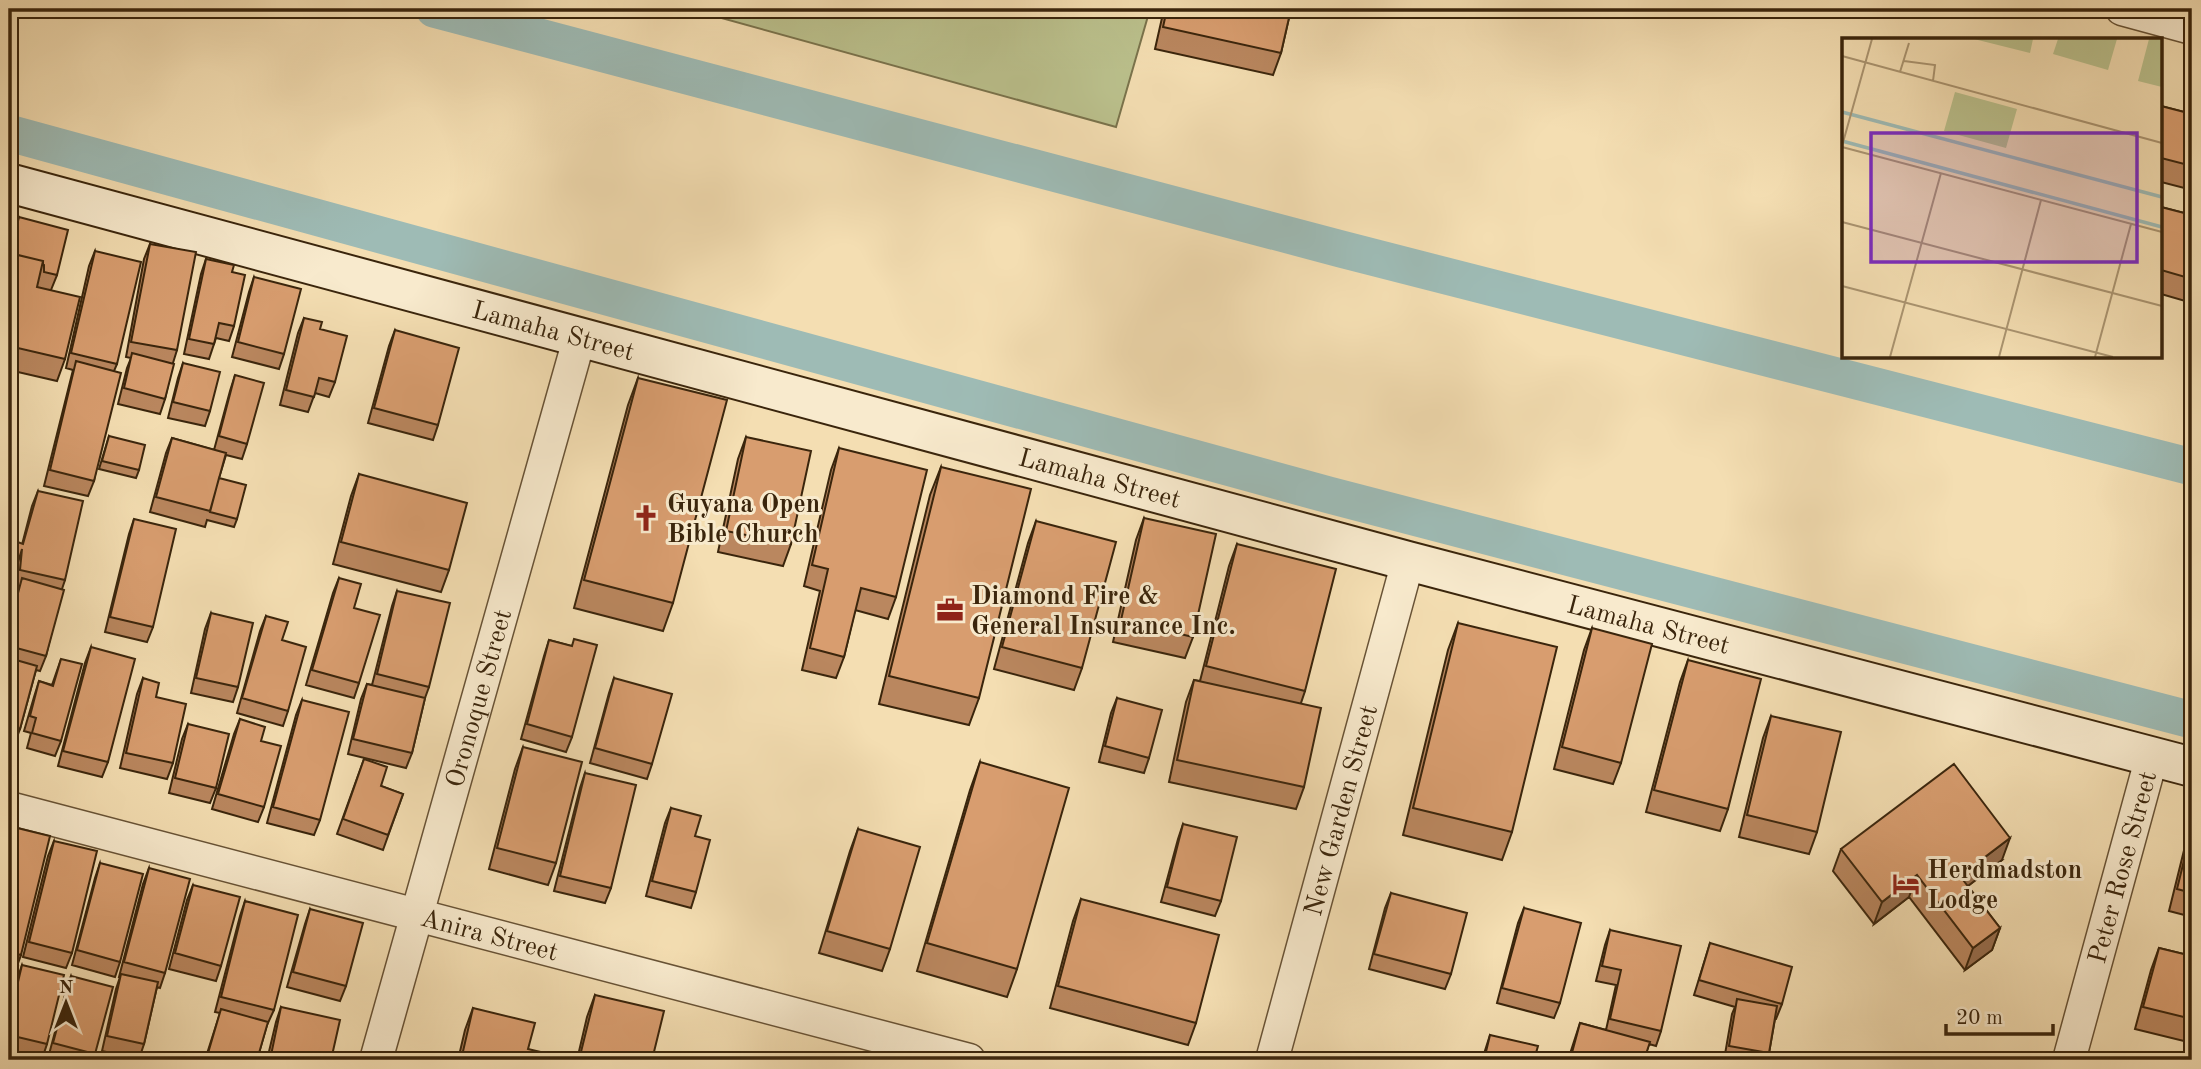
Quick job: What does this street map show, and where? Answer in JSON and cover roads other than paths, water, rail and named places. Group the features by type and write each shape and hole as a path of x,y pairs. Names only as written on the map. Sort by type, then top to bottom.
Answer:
{"street":[{"path":"2122,9 2192,28"},
{"name":"Lamaha Street","path":"9,183 1408,561 2192,767"},
{"name":"Oronoque Street","path":"376,1060 580,336"},
{"name":"New Garden Street","path":"1272,1060 1408,561"},
{"name":"Peter Rose Street","path":"2069,1060 2152,756"},
{"name":"Anira Street","path":"9,808 969,1060"}],"waterway":[{"path":"434,9 1341,249 2192,467"},
{"path":"9,133 1329,495 2192,720"}],"place":[{"name":"Guyana Open Bible Church","path":"646,518"},
{"name":"Diamond Fire & General Insurance Inc.","path":"950,610"},
{"name":"Herdmadston Lodge","path":"1906,884"}]}
